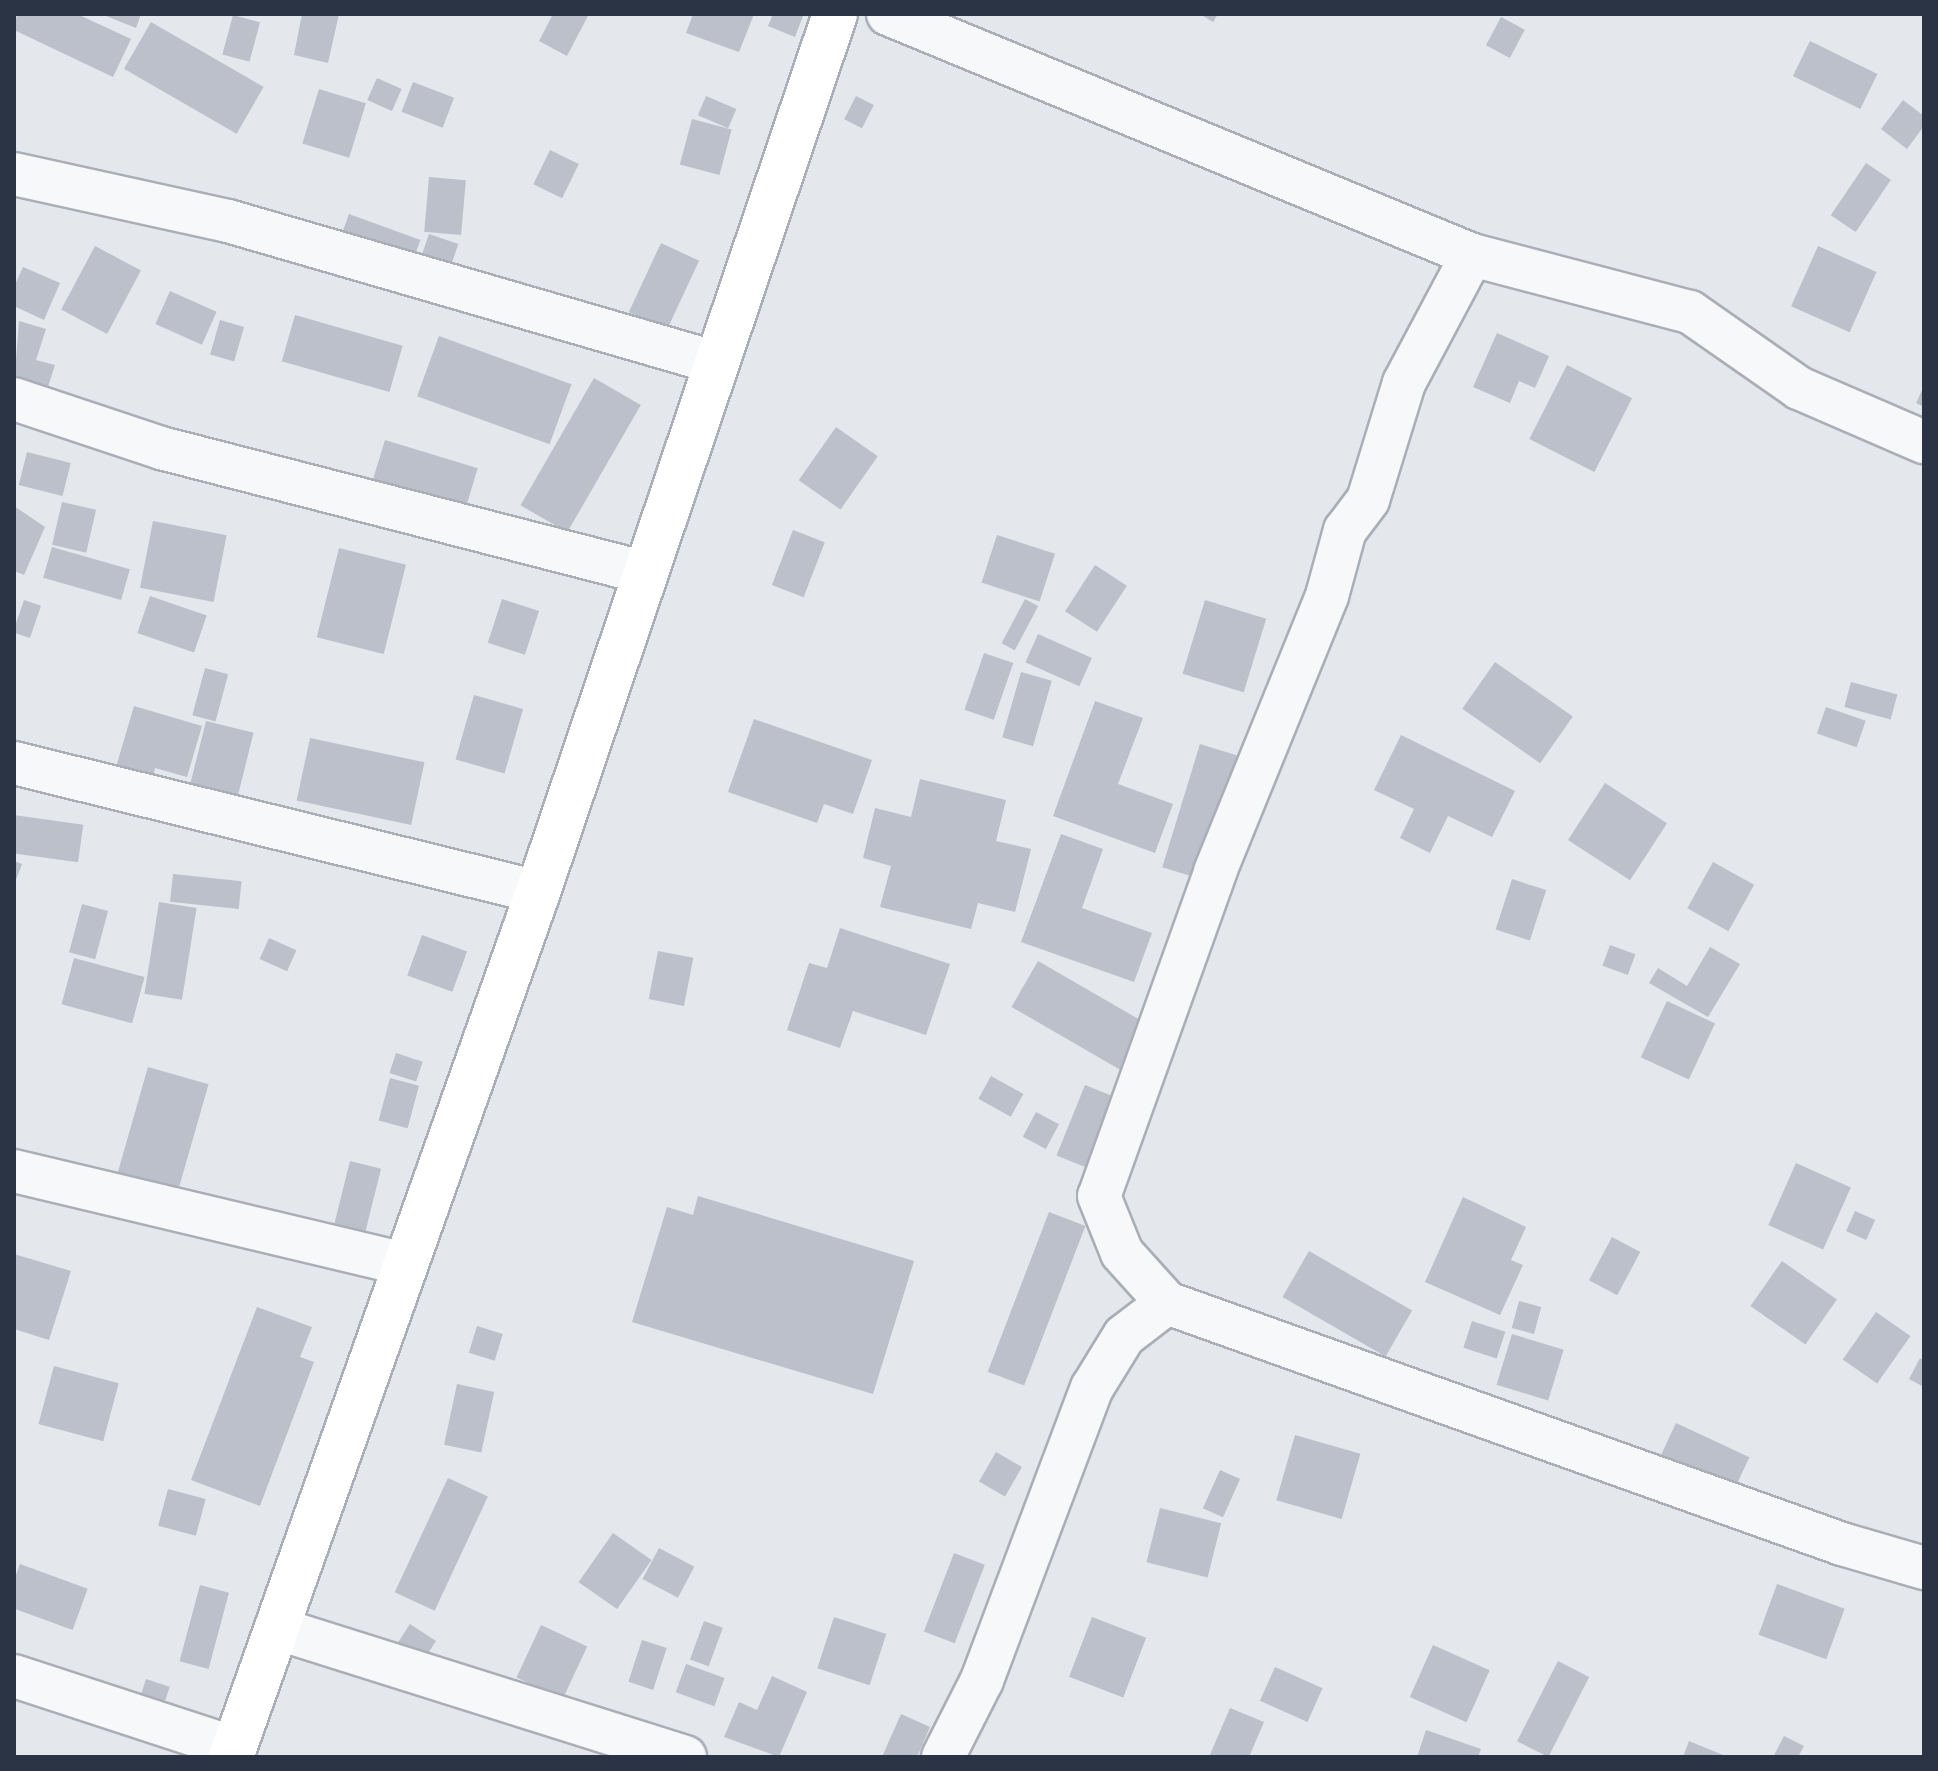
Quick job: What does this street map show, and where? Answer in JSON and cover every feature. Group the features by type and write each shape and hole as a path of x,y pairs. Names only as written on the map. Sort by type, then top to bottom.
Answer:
{"main road":[{"path":"233,1752 538,892 835,14"}],"street":[{"path":"888,14 1472,255 1690,312 1799,388 1924,442"},
{"path":"14,174 228,221 717,363"},
{"path":"1472,255 1404,383 1368,500 1345,530 1327,596 1216,870 1099,1196 1122,1253 1167,1303 1722,1502 1924,1568"},
{"path":"14,399 161,448 646,573"},
{"path":"14,763 538,892"},
{"path":"14,1171 404,1264"},
{"path":"943,1757 982,1680 1092,1388 1124,1336 1167,1303"},
{"path":"276,1628 685,1757"},
{"path":"14,1676 233,1752"}],"building":[{"path":"17,14 77,14 131,39 113,77 14,30"},
{"path":"101,14 141,14 136,28"},
{"path":"302,14 339,14 328,63 294,55"},
{"path":"553,14 589,14 567,56 539,41"},
{"path":"693,14 754,14 739,52 686,33"},
{"path":"773,14 803,16 795,37 768,26"},
{"path":"1200,14 1218,14 1213,22"},
{"path":"233,15 260,22 249,62 222,55"},
{"path":"1501,17 1525,30 1510,58 1486,45"},
{"path":"151,22 264,87 237,134 124,69"},
{"path":"1810,41 1877,74 1860,109 1793,76"},
{"path":"377,78 402,89 392,111 367,100"},
{"path":"413,82 454,98 443,128 402,112"},
{"path":"319,89 366,103 349,158 302,144"},
{"path":"706,96 736,109 728,128 698,115"},
{"path":"856,96 874,105 862,128 844,119"},
{"path":"1903,100 1924,116 1924,126 1907,149 1881,129"},
{"path":"692,119 732,130 719,175 680,164"},
{"path":"550,150 579,164 562,198 533,184"},
{"path":"1866,163 1891,180 1856,232 1831,215"},
{"path":"429,177 466,180 461,235 424,232"},
{"path":"349,214 420,240 410,269 338,243"},
{"path":"429,234 458,244 446,281 416,271"},
{"path":"661,243 699,261 667,330 629,312"},
{"path":"95,246 141,270 107,334 61,310"},
{"path":"1818,246 1876,272 1850,332 1791,306"},
{"path":"23,267 60,283 44,320 14,306 14,287"},
{"path":"170,291 217,312 202,345 155,324"},
{"path":"295,315 403,346 389,392 282,361"},
{"path":"220,320 244,327 234,361 210,355"},
{"path":"19,321 46,329 36,360 55,365 45,396 14,386"},
{"path":"1497,333 1549,356 1535,388 1519,381 1510,403 1473,387"},
{"path":"439,336 571,384 550,444 417,396"},
{"path":"1567,365 1632,398 1594,472 1529,439"},
{"path":"594,378 641,405 567,532 520,505"},
{"path":"1924,386 1924,407 1916,403"},
{"path":"836,427 878,456 840,509 799,480"},
{"path":"385,440 478,468 463,515 371,487"},
{"path":"27,452 71,463 62,496 19,485"},
{"path":"62,502 96,510 86,553 52,545"},
{"path":"14,506 45,527 24,575 14,571"},
{"path":"153,521 227,535 214,602 140,588"},
{"path":"793,530 825,542 804,597 772,585"},
{"path":"997,535 1055,554 1040,601 982,583"},
{"path":"52,547 130,569 121,600 43,578"},
{"path":"339,548 406,565 384,654 317,637"},
{"path":"1095,565 1127,586 1097,632 1065,611"},
{"path":"150,596 207,616 194,652 137,633"},
{"path":"502,599 539,611 525,655 488,643"},
{"path":"1025,599 1038,606 1015,650 1002,643"},
{"path":"24,600 41,606 30,638 14,633"},
{"path":"1205,600 1266,619 1244,692 1182,674"},
{"path":"1038,634 1092,658 1079,686 1025,662"},
{"path":"984,653 1013,663 994,720 964,710"},
{"path":"1495,662 1573,716 1540,763 1462,709"},
{"path":"205,668 228,674 216,722 192,715"},
{"path":"1021,672 1052,681 1033,746 1002,737"},
{"path":"1851,682 1897,694 1891,720 1844,707"},
{"path":"474,695 523,709 505,773 456,759"},
{"path":"1095,701 1143,718 1118,784 1173,804 1155,853 1053,816"},
{"path":"134,706 202,726 187,777 155,768 153,778 116,767"},
{"path":"1826,707 1866,721 1857,747 1817,733"},
{"path":"754,719 872,760 853,814 824,804 817,823 728,792"},
{"path":"206,721 254,733 238,795 191,783"},
{"path":"1401,735 1515,791 1492,837 1448,816 1430,853 1400,838 1414,809 1374,790"},
{"path":"310,738 424,762 411,825 297,801"},
{"path":"1200,744 1237,755 1200,879 1162,867"},
{"path":"920,779 1006,800 996,841 1031,849 1015,912 978,903 971,929 880,907 891,866 863,858 875,808 911,817"},
{"path":"1605,783 1667,823 1630,880 1568,840"},
{"path":"14,815 83,825 78,862 14,853"},
{"path":"1061,834 1103,849 1082,908 1152,933 1134,982 1021,942"},
{"path":"14,861 22,864 14,885"},
{"path":"1713,862 1754,885 1728,931 1687,908"},
{"path":"173,874 242,881 239,909 170,902"},
{"path":"1512,879 1546,890 1530,941 1496,929"},
{"path":"159,902 197,908 182,1000 144,994"},
{"path":"82,904 108,911 95,959 69,952"},
{"path":"840,928 950,964 926,1035 853,1011 840,1048 787,1030 809,963 827,968"},
{"path":"422,935 467,951 452,992 407,975"},
{"path":"269,938 296,950 287,971 260,959"},
{"path":"1610,945 1635,954 1628,975 1602,966"},
{"path":"1710,947 1740,964 1708,1017 1649,983 1658,968 1687,986"},
{"path":"658,951 693,958 684,1006 649,999"},
{"path":"74,958 145,977 132,1023 62,1004"},
{"path":"1038,961 1150,1026 1123,1071 1012,1007"},
{"path":"1667,1001 1715,1023 1689,1080 1641,1057"},
{"path":"396,1053 423,1062 416,1082 390,1073"},
{"path":"148,1067 209,1084 174,1204 114,1186"},
{"path":"991,1076 1023,1094 1011,1117 978,1099"},
{"path":"390,1078 419,1086 408,1128 379,1121"},
{"path":"1085,1085 1125,1101 1096,1172 1057,1155"},
{"path":"1036,1112 1059,1124 1046,1149 1023,1137"},
{"path":"350,1161 381,1169 362,1244 331,1237"},
{"path":"1796,1163 1851,1187 1823,1250 1768,1225"},
{"path":"698,1196 914,1261 873,1394 632,1322 667,1207 693,1215"},
{"path":"1463,1197 1526,1227 1511,1260 1523,1265 1500,1315 1425,1282"},
{"path":"1855,1211 1875,1220 1866,1240 1846,1231"},
{"path":"1049,1212 1085,1226 1024,1386 988,1372"},
{"path":"1612,1237 1640,1252 1617,1295 1589,1280"},
{"path":"1309,1251 1412,1310 1386,1356 1282,1297"},
{"path":"14,1254 71,1271 49,1340 14,1329"},
{"path":"1782,1261 1837,1299 1805,1344 1750,1306"},
{"path":"1519,1301 1541,1307 1534,1334 1512,1328"},
{"path":"257,1307 312,1327 300,1357 314,1362 260,1506 191,1480"},
{"path":"1876,1312 1910,1336 1877,1384 1843,1360"},
{"path":"1472,1321 1505,1332 1497,1358 1463,1348"},
{"path":"477,1326 503,1334 495,1361 469,1353"},
{"path":"1512,1334 1564,1350 1548,1400 1497,1385"},
{"path":"1920,1358 1924,1361 1924,1387 1909,1379"},
{"path":"54,1366 119,1383 103,1441 38,1424"},
{"path":"457,1384 494,1392 481,1453 444,1445"},
{"path":"1676,1423 1749,1457 1732,1495 1658,1461"},
{"path":"1295,1435 1360,1454 1342,1519 1276,1500"},
{"path":"996,1452 1022,1467 1005,1496 979,1481"},
{"path":"1220,1470 1240,1479 1223,1517 1203,1508"},
{"path":"448,1478 488,1497 435,1611 395,1592"},
{"path":"168,1489 206,1499 196,1536 158,1526"},
{"path":"1160,1508 1221,1523 1208,1578 1146,1562"},
{"path":"613,1533 652,1560 617,1609 579,1582"},
{"path":"659,1548 694,1567 678,1598 643,1579"},
{"path":"954,1553 985,1565 955,1643 924,1631"},
{"path":"20,1564 88,1589 73,1630 14,1609 14,1580"},
{"path":"1777,1584 1845,1609 1826,1659 1759,1635"},
{"path":"200,1585 229,1593 209,1669 180,1661"},
{"path":"834,1617 886,1634 870,1685 817,1668"},
{"path":"1092,1617 1146,1638 1123,1698 1069,1677"},
{"path":"704,1621 723,1628 709,1666 690,1660"},
{"path":"410,1624 436,1641 419,1668 393,1651"},
{"path":"541,1625 587,1647 563,1699 516,1678"},
{"path":"642,1640 667,1648 653,1690 628,1682"},
{"path":"1433,1645 1490,1670 1466,1722 1410,1697"},
{"path":"1558,1661 1589,1677 1548,1757 1517,1741"},
{"path":"686,1664 725,1678 714,1706 676,1692"},
{"path":"1275,1667 1323,1688 1307,1722 1260,1701"},
{"path":"772,1676 807,1692 779,1757 724,1737 739,1702 757,1710"},
{"path":"146,1679 170,1687 162,1710 139,1702"},
{"path":"1230,1708 1264,1722 1249,1757 1209,1757"},
{"path":"901,1714 930,1727 917,1757 882,1757"},
{"path":"1426,1730 1481,1749 1478,1757 1417,1757"},
{"path":"1784,1736 1804,1746 1798,1757 1773,1757"},
{"path":"1689,1741 1728,1757 1683,1757"}]}
